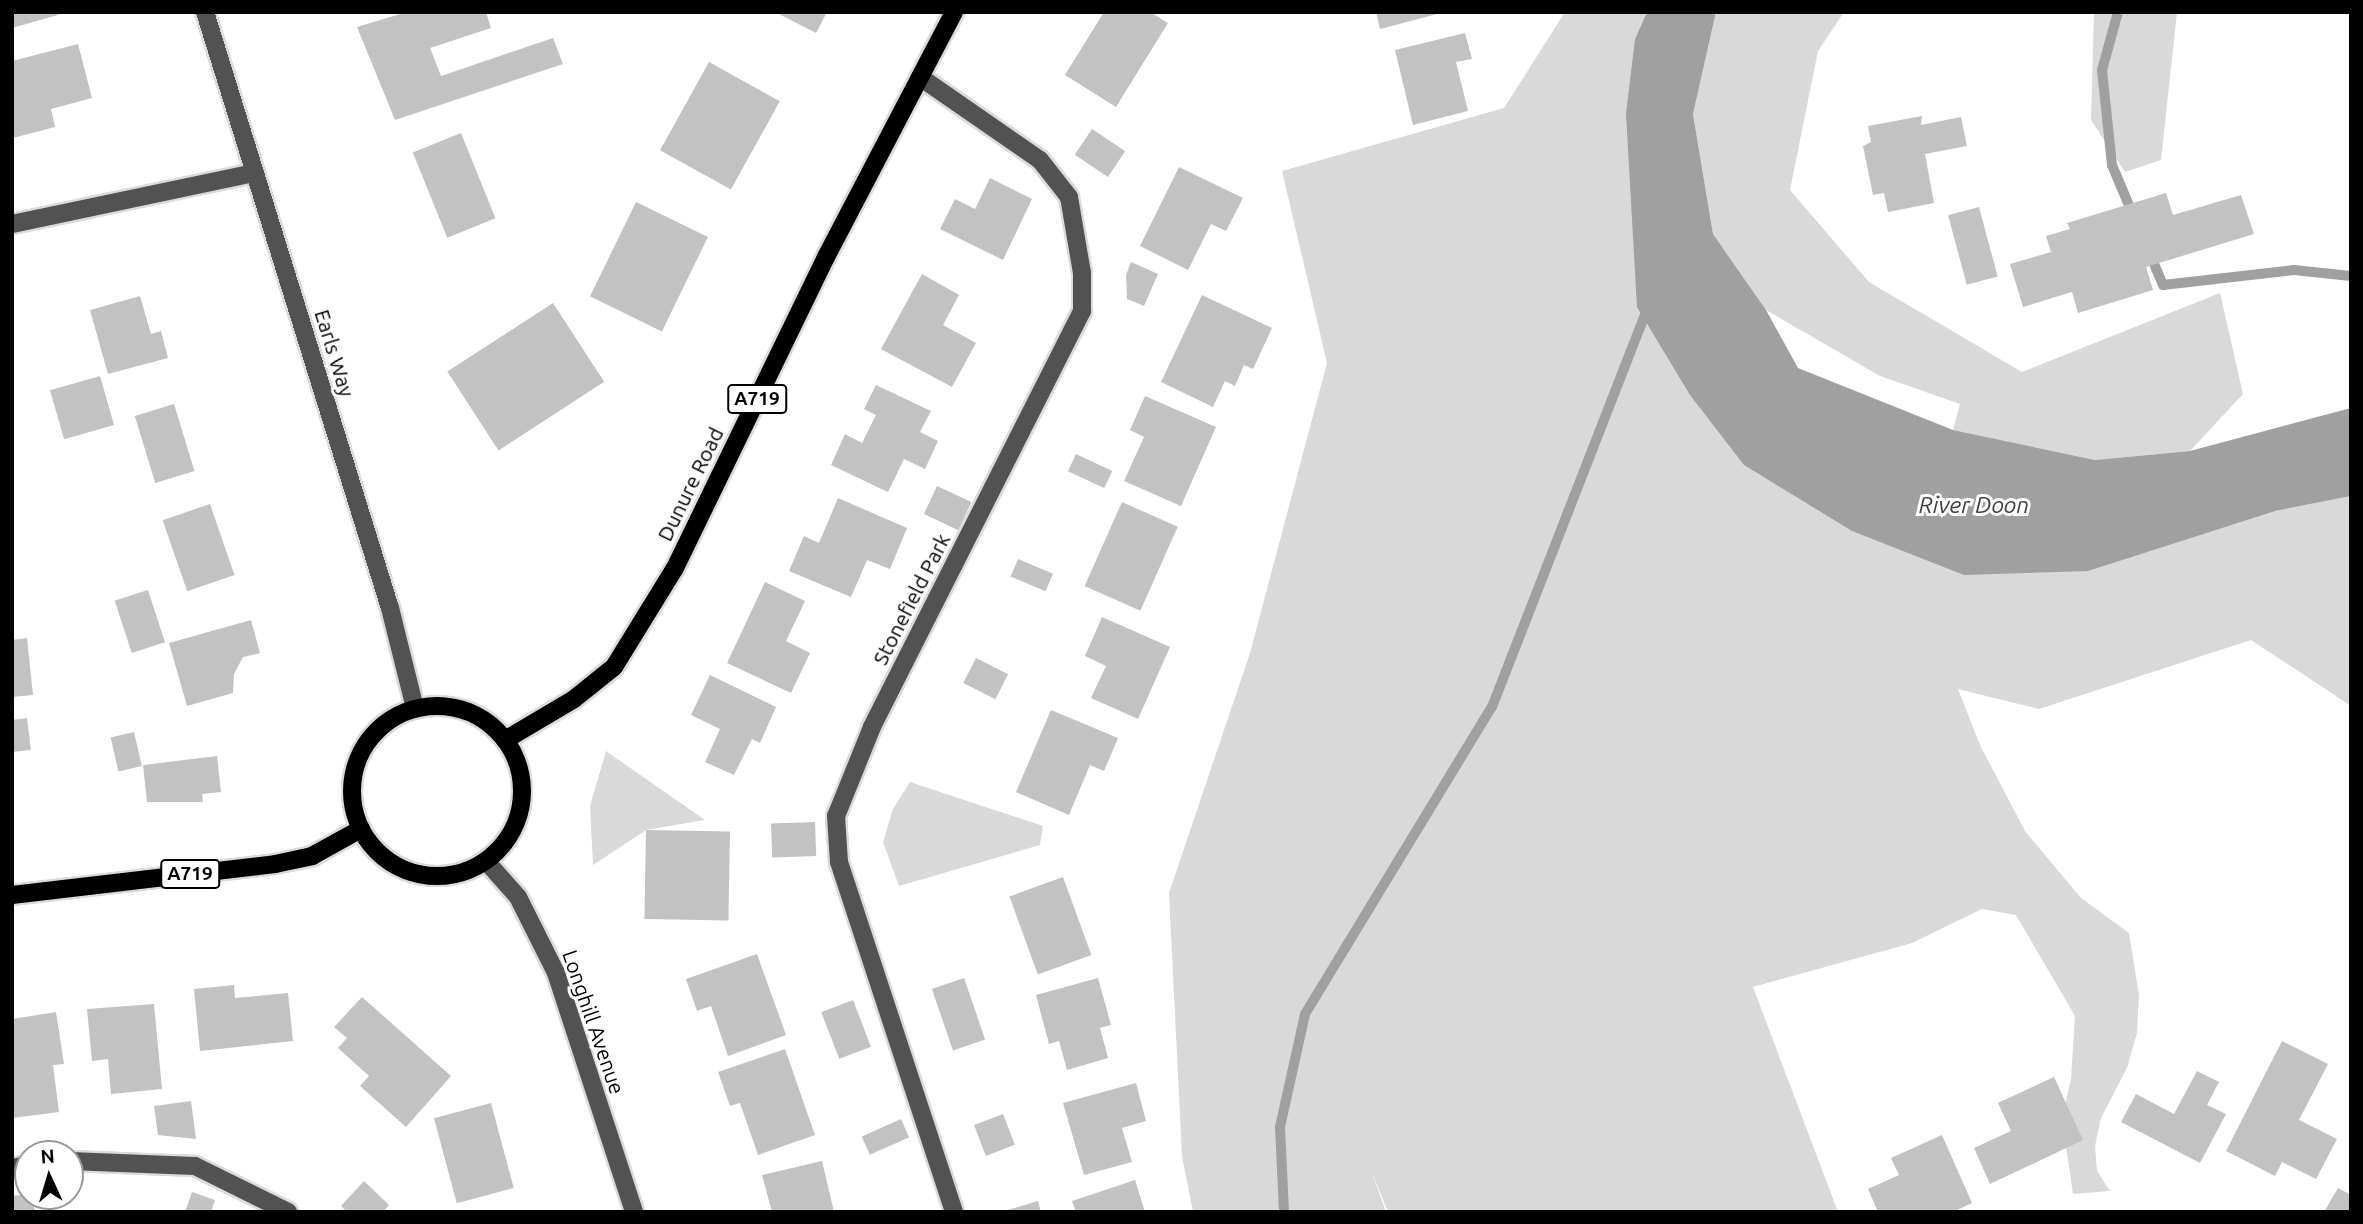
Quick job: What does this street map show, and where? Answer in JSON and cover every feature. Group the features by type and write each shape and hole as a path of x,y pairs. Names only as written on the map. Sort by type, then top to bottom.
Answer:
{"main road":[{"name":"Dunure Road","path":"505,740 574,699 614,667 675,568 826,257 954,12"},
{"path":"415,708 465,709 483,719 505,740 520,769 521,810 513,830 486,861 441,876 418,874 377,852 361,829 352,802 359,755 375,732 415,708"},
{"name":"A719","path":"12,895 275,864 312,856 361,829"}],"street":[{"name":"Earls Way","path":"205,12 390,607 415,708"},
{"name":"Stonefield Park","path":"920,78 1040,160 1069,197 1082,273 1082,311 872,727 836,816 839,862 954,1212"},
{"path":"12,224 255,173"},
{"name":"Longhill Avenue","path":"486,861 518,897 556,973 634,1212"},
{"path":"84,1162 195,1166 288,1212"}],"shaded area":[{"path":"1565,12 1647,12 1635,39 1690,395 2275,511 2351,496 2351,706 2251,640 2039,709 1958,689 1980,745 2025,831 2081,898 2129,933 2139,995 2137,1033 2127,1068 2101,1118 2095,1146 2097,1171 2110,1191 2073,1194 2062,1119 2071,1079 2075,1016 2016,915 1982,909 1912,943 1753,987 1838,1212 1388,1212 1371,1170 1386,1212 1193,1212 1182,1156 1169,893 1250,653 1327,363 1282,171 1504,108"},
{"path":"1716,12 1844,12 1818,51 1790,190 1869,282 2022,372 2220,293 2243,394 2190,451 2095,460 1953,430 1960,404 1880,376 1766,310 1713,234 1693,114"},
{"path":"2094,12 2177,12 2161,160 2125,172 2091,120"},
{"path":"606,751 705,820 646,830 593,865 590,806"},
{"path":"910,782 1043,826 1040,845 899,886 883,842 893,809"}],"water":[{"name":"River Doon","path":"1647,12 1716,12 1693,114 1713,234 1766,310 1798,368 1953,430 2095,460 2190,451 2351,408 2351,496 2275,511 2088,571 1964,575 1852,531 1744,465 1690,395 1637,307 1626,114 1635,39"}],"building":[{"path":"12,12 57,12 58,15 12,28"},
{"path":"407,12 486,12 491,28 430,48 441,76 553,38 563,64 395,120 357,27"},
{"path":"775,12 827,12 816,33"},
{"path":"1104,12 1150,12 1168,23 1116,107 1065,75"},
{"path":"1376,12 1441,12 1441,13 1380,29"},
{"path":"1465,33 1472,59 1456,62 1468,111 1413,125 1395,50"},
{"path":"78,44 92,98 51,109 55,127 13,138 12,61"},
{"path":"709,62 780,101 731,190 660,150"},
{"path":"1922,116 1921,125 1961,117 1967,146 1925,154 1934,203 1888,212 1884,193 1873,195 1863,146 1871,142 1868,126"},
{"path":"1092,129 1125,151 1108,177 1075,155"},
{"path":"461,133 495,218 447,238 413,152"},
{"path":"1179,167 1243,198 1226,231 1211,224 1188,270 1140,246"},
{"path":"990,178 1032,199 1003,260 940,229 955,199 975,209"},
{"path":"2166,193 2173,215 2241,195 2254,234 2146,267 2153,290 2078,313 2072,292 2023,307 2010,264 2051,252 2046,236 2070,229 2067,223"},
{"path":"636,202 708,237 662,331 590,296"},
{"path":"1979,207 1998,277 1967,285 1948,215"},
{"path":"1131,262 1158,274 1144,306 1127,299 1126,275"},
{"path":"922,274 959,295 943,325 976,343 952,387 881,349"},
{"path":"1202,295 1272,328 1253,369 1244,365 1235,386 1225,381 1213,407 1161,382"},
{"path":"140,296 151,334 161,331 168,358 108,374 90,310"},
{"path":"553,303 604,382 499,450 447,372"},
{"path":"100,376 114,425 64,439 50,390"},
{"path":"876,385 931,411 920,432 938,441 925,469 904,459 888,492 831,465 845,434 862,443 876,415 864,409"},
{"path":"1145,396 1216,427 1181,506 1124,481 1144,437 1130,430"},
{"path":"174,404 194,471 155,483 135,416"},
{"path":"1076,454 1112,471 1104,488 1068,471"},
{"path":"937,486 971,502 958,530 924,514"},
{"path":"838,498 907,528 890,569 867,560 851,597 789,571 804,536 819,543"},
{"path":"1122,502 1178,527 1140,611 1085,586"},
{"path":"210,504 234,575 187,591 163,520"},
{"path":"1018,559 1053,574 1046,591 1011,576"},
{"path":"765,582 805,601 786,641 810,653 791,693 727,663"},
{"path":"148,590 165,642 132,653 115,601"},
{"path":"1102,617 1170,647 1138,719 1091,698 1106,666 1085,656"},
{"path":"251,620 260,653 243,657 234,674 233,693 187,706 169,643"},
{"path":"27,638 33,695 12,697 12,640"},
{"path":"976,658 1008,674 995,699 963,683"},
{"path":"710,675 776,707 760,743 752,739 734,775 705,762 720,729 691,715"},
{"path":"1051,710 1118,738 1104,771 1090,765 1069,815 1016,792"},
{"path":"27,718 31,750 12,752 12,720"},
{"path":"134,732 142,766 118,772 111,737"},
{"path":"217,756 221,792 202,794 203,802 147,802 143,765"},
{"path":"815,822 816,856 772,858 771,824"},
{"path":"646,830 730,831 728,920 644,919"},
{"path":"1063,877 1091,955 1038,974 1009,896"},
{"path":"757,954 786,1035 728,1056 711,1006 697,1011 686,979"},
{"path":"964,978 985,1039 953,1051 932,989"},
{"path":"1098,978 1111,1025 1100,1028 1108,1058 1067,1070 1059,1041 1049,1044 1036,995"},
{"path":"234,985 235,998 288,993 293,1041 200,1051 194,989"},
{"path":"362,997 451,1076 406,1127 360,1086 369,1076 338,1048 347,1038 334,1027"},
{"path":"853,1000 871,1047 839,1059 821,1012"},
{"path":"154,1004 162,1089 111,1094 108,1059 92,1061 87,1009"},
{"path":"56,1012 64,1064 53,1065 59,1112 12,1118 12,1019"},
{"path":"2282,1041 2328,1064 2299,1120 2337,1139 2316,1179 2282,1162 2275,1176 2226,1151"},
{"path":"785,1049 815,1135 758,1155 740,1103 730,1106 718,1072"},
{"path":"2197,1071 2219,1082 2207,1105 2226,1114 2200,1163 2121,1122 2136,1094 2174,1114"},
{"path":"2054,1077 2083,1140 1990,1184 1974,1148 2011,1131 1998,1103"},
{"path":"1136,1083 1146,1121 1122,1128 1132,1162 1084,1175 1063,1103"},
{"path":"191,1101 196,1139 158,1135 154,1106"},
{"path":"491,1103 514,1188 457,1203 434,1118"},
{"path":"1003,1114 1015,1145 986,1156 974,1125"},
{"path":"901,1119 909,1137 870,1155 862,1136"},
{"path":"1942,1135 1972,1203 1953,1212 1878,1212 1868,1189 1899,1175 1891,1158"},
{"path":"822,1161 834,1212 772,1212 762,1175"},
{"path":"1135,1180 1145,1212 1076,1212 1072,1201"},
{"path":"364,1181 389,1205 383,1212 347,1212 341,1206"},
{"path":"2338,1188 2351,1195 2351,1212 2324,1212"},
{"path":"192,1192 215,1200 211,1212 185,1212"},
{"path":"12,1196 14,1210 35,1212 12,1212"},
{"path":"1038,1201 1041,1212 1004,1211"}],"waterway":[{"path":"2118,12 2102,70 2112,165 2133,215"},
{"path":"2149,252 2163,285 2294,270 2351,276"},
{"path":"1284,1212 1280,1127 1305,1014 1492,707 1649,305"}]}
